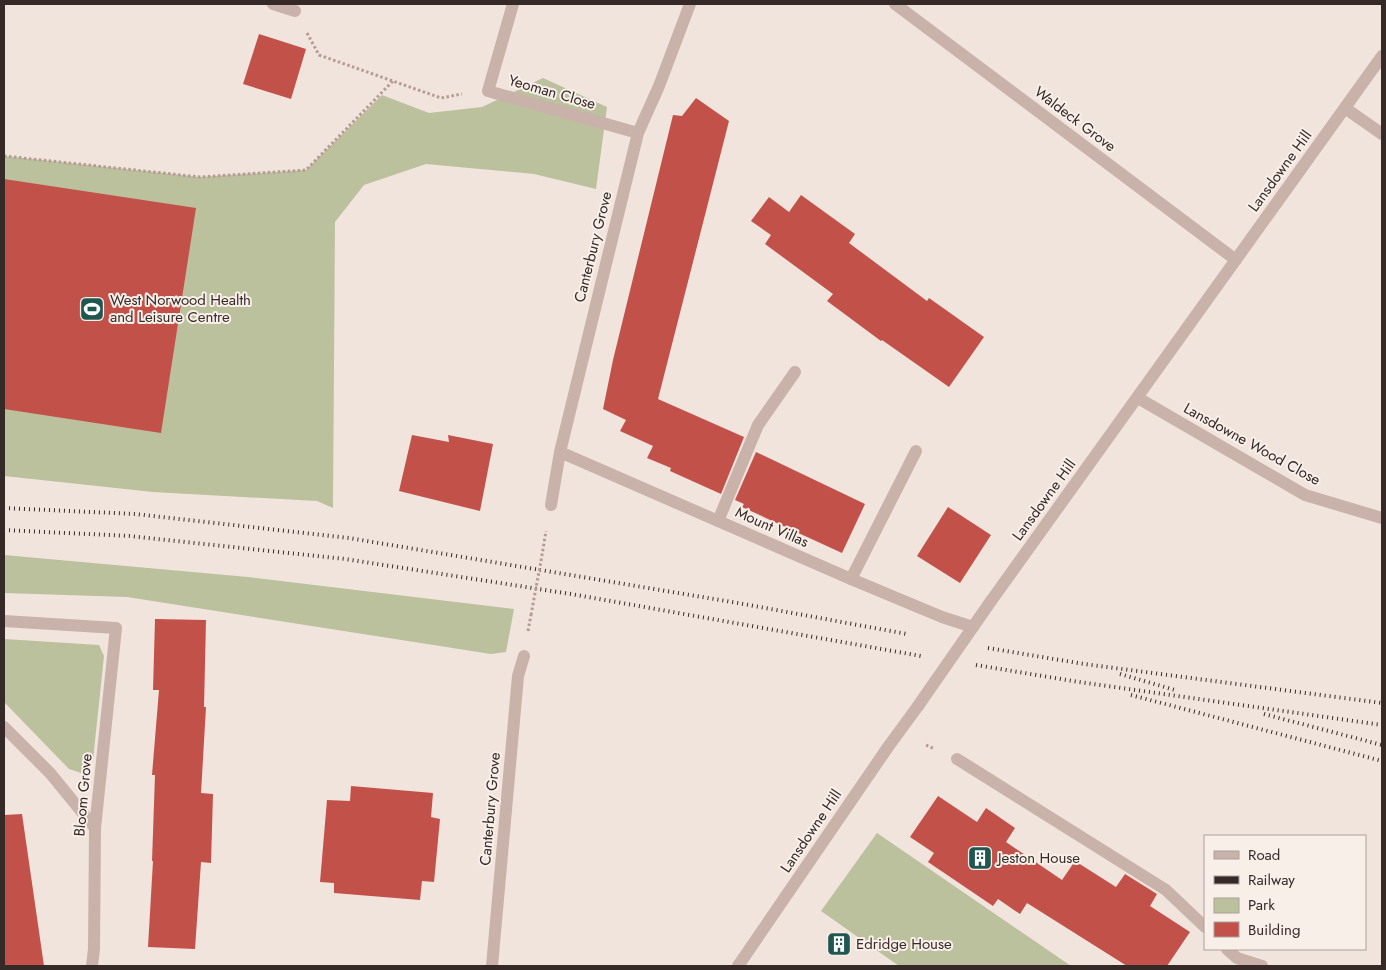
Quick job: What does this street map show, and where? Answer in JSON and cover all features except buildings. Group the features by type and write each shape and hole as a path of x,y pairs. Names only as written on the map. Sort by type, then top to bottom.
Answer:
{"street":[{"path":"273,4 295,11"},
{"name":"Yeoman Close","path":"513,4 488,91 638,133"},
{"name":"Canterbury Grove","path":"551,505 560,452 638,133 659,86 690,4"},
{"name":"Waldeck Grove","path":"895,4 1236,260"},
{"name":"Lansdowne Hill","path":"738,966 882,755 1382,56"},
{"path":"1345,108 1382,134"},
{"path":"718,521 758,425 795,372"},
{"name":"Lansdowne Wood Close","path":"1138,398 1305,495 1382,518"},
{"path":"851,579 916,451"},
{"name":"Mount Villas","path":"560,452 851,579 942,617 973,627"},
{"name":"Bloom Grove","path":"4,621 116,628 95,828 94,949 92,966"},
{"name":"Canterbury Grove","path":"492,966 518,676 524,656"},
{"path":"4,727 50,773 95,828"},
{"path":"957,759 1166,890 1204,926"},
{"path":"1228,950 1234,962 1262,966"}],"path":[{"path":"295,11 319,55 441,98 488,91"},
{"path":"4,156 200,177 306,170 393,81"},
{"path":"530,615 551,505"}],"green space":[{"path":"543,78 607,107 596,189 534,174 426,164 364,185 335,222 333,508 317,501 153,492 4,476 4,156 200,177 306,170 382,95 429,113 482,107"},
{"path":"4,555 248,577 514,609 506,652 491,654 127,597 4,593"},
{"path":"4,639 99,645 104,656 93,760 81,773 69,769 4,702"},
{"path":"877,833 1071,966 899,966 821,911"}],"railway":[{"path":"4,508 135,514 349,538 738,603 907,634"},
{"path":"4,530 129,536 345,559 571,594 921,656"},
{"path":"988,648 1084,664 1382,703"},
{"path":"976,665 1079,682 1382,725"},
{"path":"1120,674 1175,690"},
{"path":"1131,695 1382,761"},
{"path":"1264,714 1382,745"}],"place":[{"name":"West Norwood Health and Leisure Centre","path":"92,309"},
{"name":"Jeston House","path":"980,858"},
{"name":"Edridge House","path":"839,944"}]}
